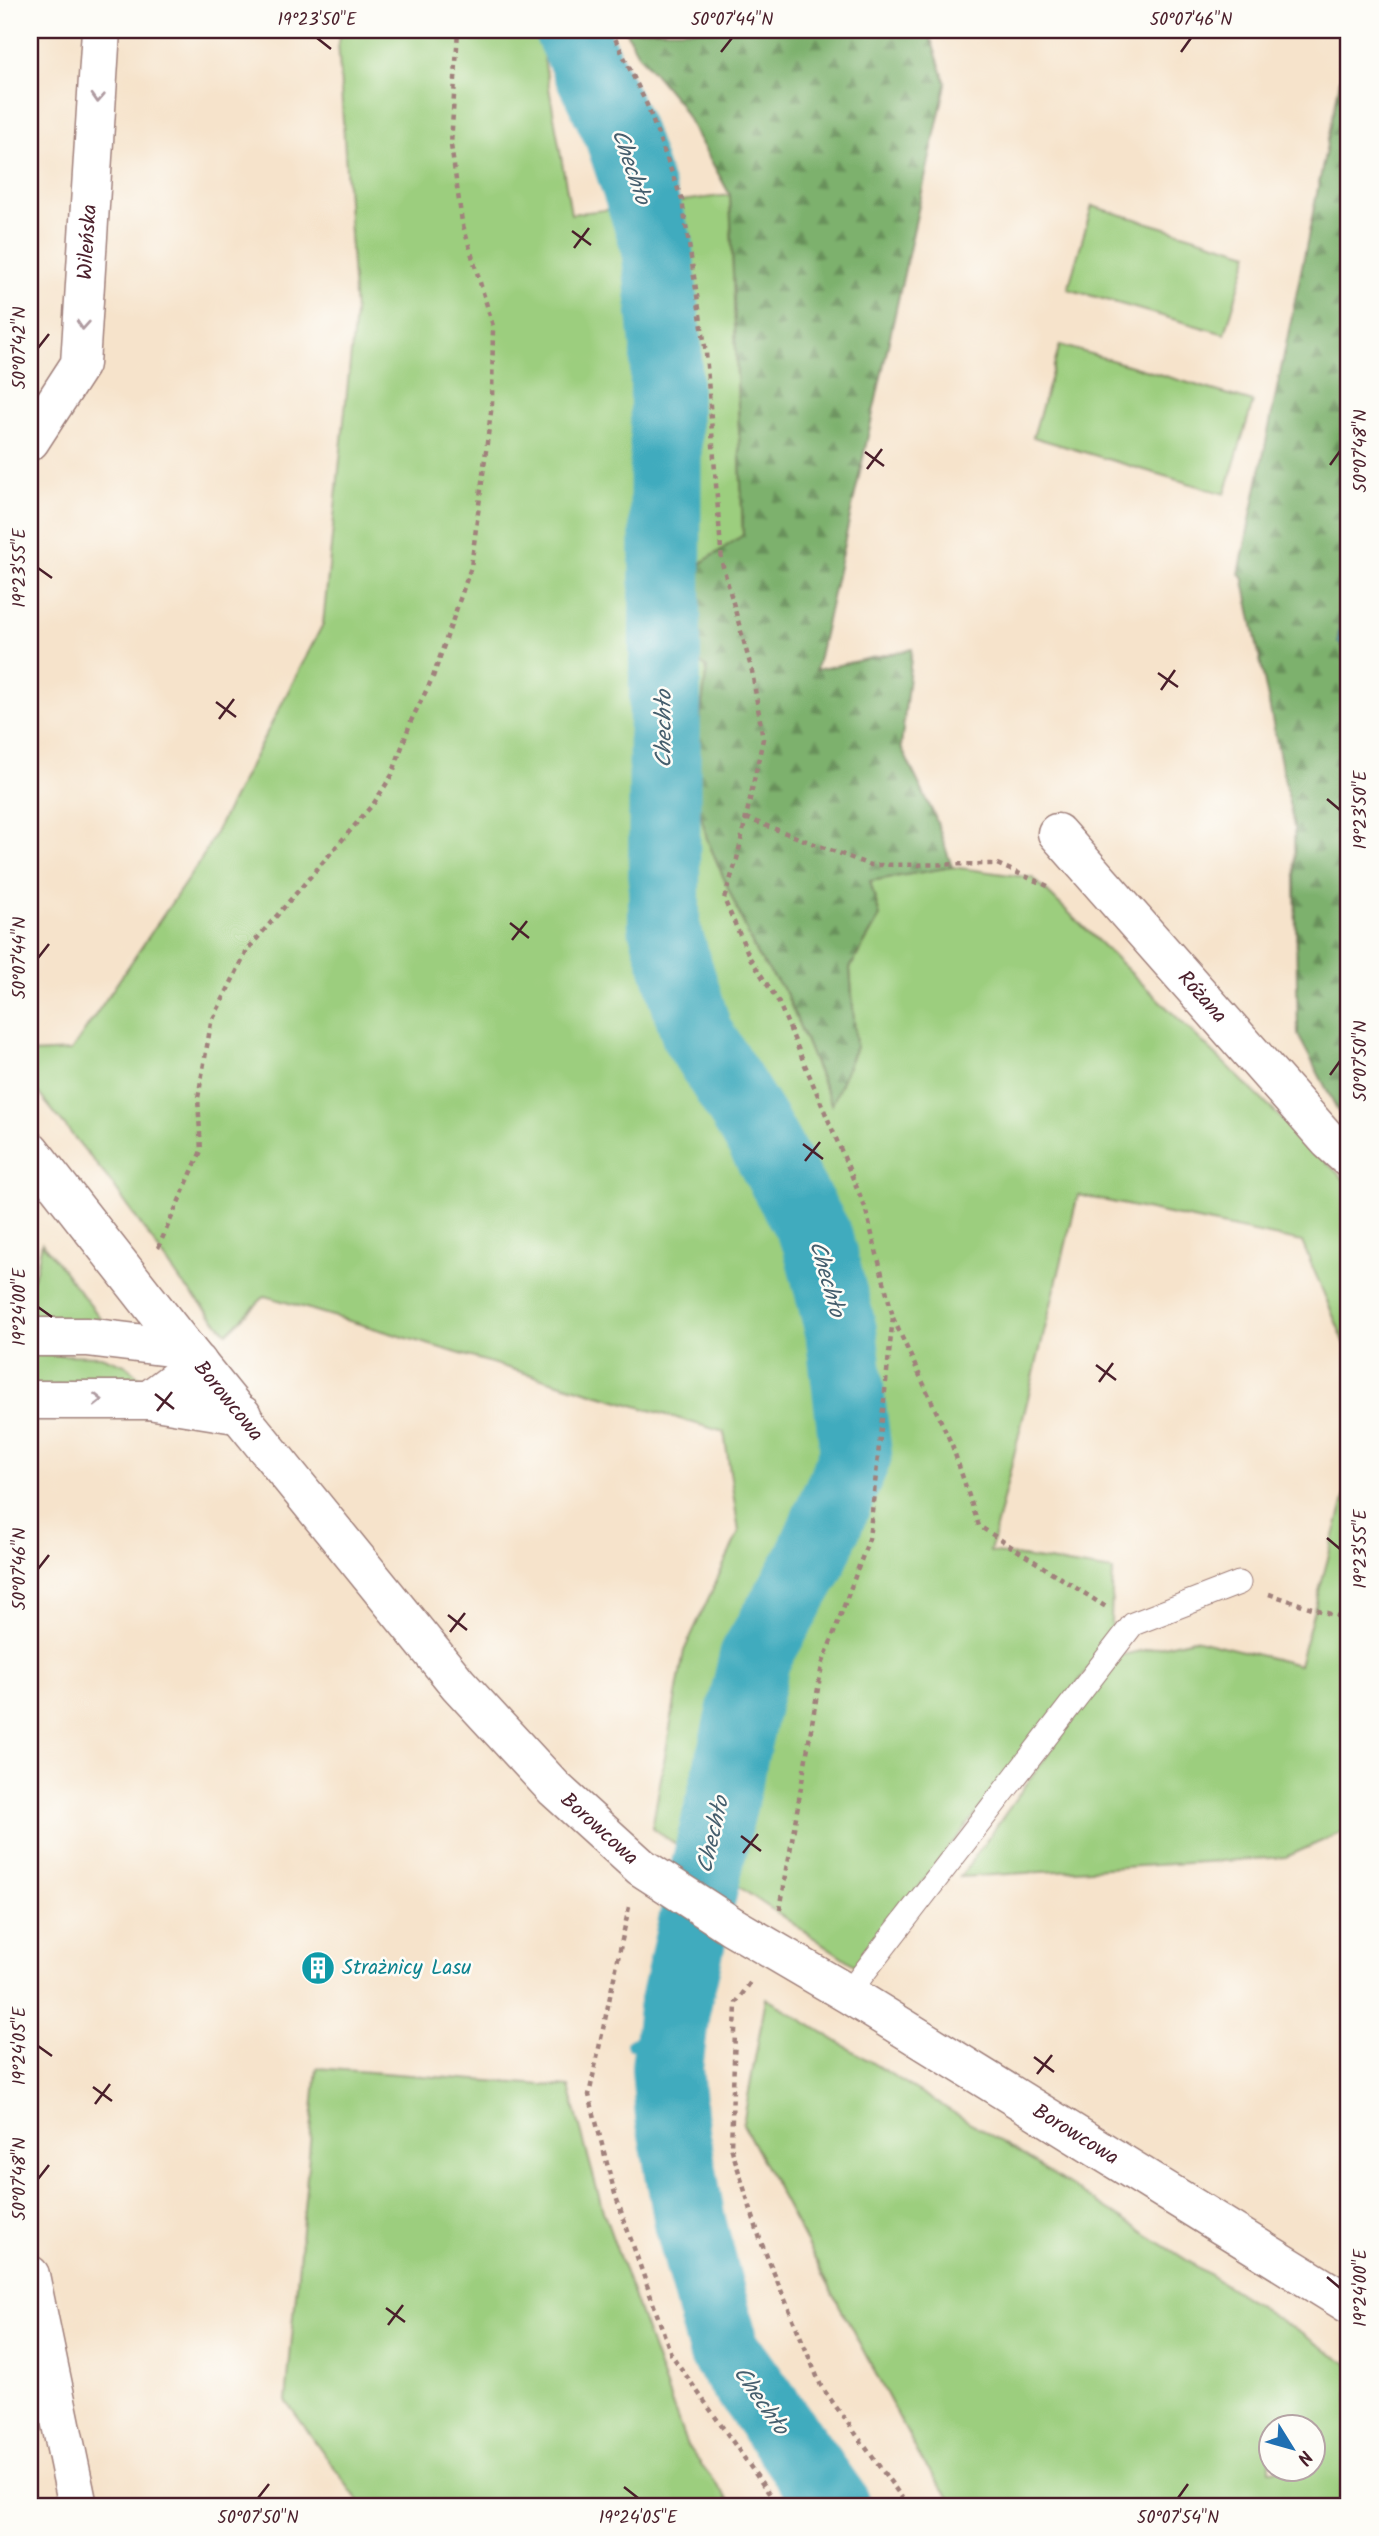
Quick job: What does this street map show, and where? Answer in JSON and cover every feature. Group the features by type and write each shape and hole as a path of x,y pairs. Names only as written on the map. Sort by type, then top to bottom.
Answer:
{"street":[{"name":"Wileńska","path":"30,441 80,364 101,30"},
{"name":"Różana","path":"1057,832 1329,1141 1349,1159"},
{"name":"Borowcowa","path":"30,1150 192,1356 458,1684 555,1789 641,1867 732,1926 776,1934 850,1994 1349,2304"},
{"path":"30,1337 87,1337 192,1356"},
{"path":"149,1400 192,1356"},
{"path":"30,1400 149,1400 242,1415"},
{"path":"30,2275 78,2506"}],"lane":[{"path":"850,1994 1133,1623 1239,1583"}],"path":[{"path":"154,1258 201,1151 198,1098 212,1023 248,948 374,803 392,775 411,721 433,677 471,567 492,404 493,326 462,222 451,145 458,30"},
{"path":"611,30 647,105 682,200 706,353 722,563 752,671 763,739 737,859 724,900 750,958 778,1001 865,1208 893,1317 952,1445 979,1526 1133,1623"},
{"path":"746,818 870,865 997,864"},
{"path":"893,1317 869,1539 822,1665 776,1934 736,2003 731,2147 761,2242 821,2386 908,2506"},
{"path":"1239,1583 1349,1620"},
{"path":"641,1867 589,2095 615,2194 671,2354 778,2506"}],"green space":[{"path":"344,30 539,30 571,214 730,195 743,536 676,580 707,667 696,749 707,839 757,955 786,993 831,1104 856,1047 850,968 880,916 870,881 952,867 1033,878 1349,1184 1349,1353 1302,1242 1078,1195 990,1552 1113,1571 1110,1641 857,1967 652,1828 684,1651 739,1532 724,1432 265,1296 227,1333 182,1283 110,1181 30,1083 30,1053 71,1051 202,858 323,624 355,314 338,41"},
{"path":"625,30 928,30 946,84 816,670 912,649 901,747 935,817 952,867 870,881 880,916 850,968 856,1047 832,1105 786,993 757,955 707,839 695,792 696,749 707,668 682,649 676,580 743,535 730,195 679,103 638,54"},
{"path":"1349,37 1349,513 1338,641 1349,651 1347,1128 1298,1035 1294,827 1243,576 1239,574"},
{"path":"1092,206 1249,253 1225,334 1068,289"},
{"path":"1060,345 1253,402 1225,494 1033,437"},
{"path":"42,1243 108,1328 30,1325 30,1284"},
{"path":"30,1354 101,1356 125,1365 145,1382 30,1387"},
{"path":"1349,1481 1349,1829 1286,1857 960,1877 1118,1656 1194,1639 1299,1665"},
{"path":"766,1998 1010,2147 1349,2364 1349,2506 956,2506 921,2459 743,2124"},
{"path":"317,2068 569,2087 603,2211 687,2446 734,2506 362,2506 286,2401"}],"water":[{"path":"1349,555 1349,651 1338,642"}],"waterway":[{"name":"Chechło","path":"570,30 619,132 657,245 666,346 664,927 697,1034 755,1127 817,1238 841,1331 856,1454 808,1566 755,1657 674,2010 667,2068 671,2116 690,2222 724,2350 835,2506"},
{"path":"632,2044 671,2035"}],"place":[{"name":"Strażnicy Lasu","path":"318,1968"}]}
